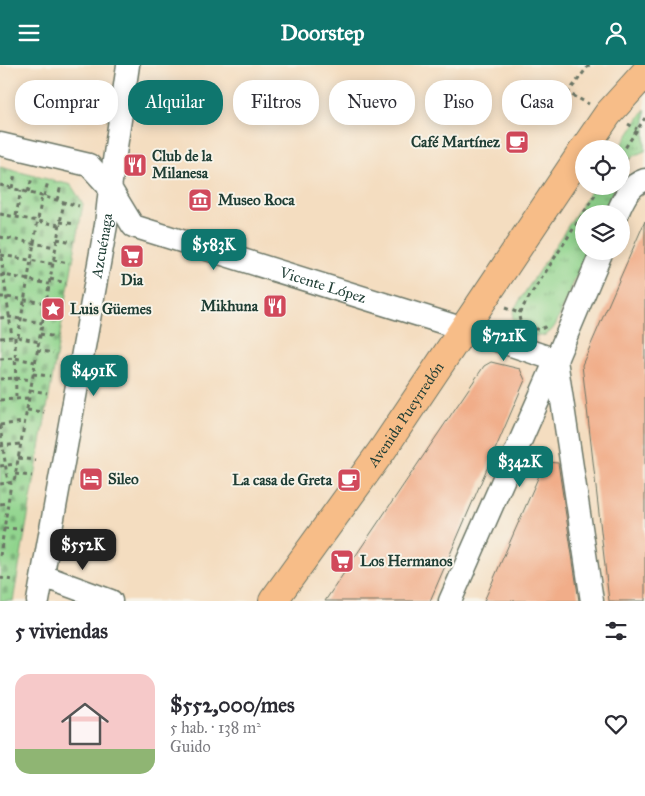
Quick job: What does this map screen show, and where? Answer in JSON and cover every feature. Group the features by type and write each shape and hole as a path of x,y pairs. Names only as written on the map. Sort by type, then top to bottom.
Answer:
{"main road":[{"path":"634,65 645,71"},
{"name":"Avenida Pueyrredón","path":"590,140 608,113 645,71"},
{"name":"Avenida Pueyrredón","path":"274,601 383,449 575,162"}],"street":[{"name":"Azcuénaga","path":"38,601 104,235 128,65"},
{"name":"Vicente López","path":"0,144 89,165 110,188 133,226 464,329 556,361"},
{"path":"621,205 624,197 639,182 645,180"},
{"path":"450,601 556,361 598,260"},
{"path":"556,361 592,601"},
{"path":"43,576 111,601"}],"path":[{"path":"630,140 645,118"},
{"path":"12,188 15,173"},
{"path":"28,192 32,178"},
{"path":"15,337 21,319 38,221 48,182"},
{"path":"0,185 79,206"},
{"path":"57,200 61,186"},
{"path":"16,217 21,190"},
{"path":"0,484 14,482 64,201"},
{"path":"0,214 38,221 76,224"},
{"path":"549,323 545,327 536,330 520,322 519,313 575,228"},
{"path":"0,237 55,247"},
{"path":"57,239 73,242"},
{"path":"0,249 9,317 15,337 16,399"},
{"path":"0,256 69,263"},
{"path":"2,275 49,284"},
{"path":"50,279 66,283"},
{"path":"0,297 62,302"},
{"path":"0,318 9,317 42,323"},
{"path":"43,317 59,319"},
{"path":"40,334 56,337"},
{"path":"0,338 15,337 39,342"},
{"path":"37,350 54,353"},
{"path":"0,359 15,358 35,361"},
{"path":"33,374 50,375"},
{"path":"0,379 32,380"},
{"path":"30,390 47,393"},
{"path":"0,400 29,397"},
{"path":"27,410 44,412"},
{"path":"0,556 10,483 1,446 0,425 24,422"},
{"path":"1,446 20,444"},
{"path":"18,458 35,460"},
{"path":"0,466 17,464"},
{"path":"15,474 32,476"},
{"path":"0,504 8,503"},
{"path":"0,522 5,522"},
{"path":"4,528 22,529"},
{"path":"0,578 13,580"}],"green space":[{"path":"645,109 645,151 630,160 630,140 625,140"},
{"path":"0,167 71,185 83,204 13,601 0,601"},
{"path":"588,195 611,195 607,205 582,205"},
{"path":"575,215 575,260 583,260 556,324 548,333 540,336 519,331 513,324 514,309"}],"building":[{"path":"645,221 645,601 609,601 582,365 628,260 630,260 630,255"},
{"path":"491,362 520,369 525,380 430,601 325,601 484,366"},
{"path":"545,462 558,463 579,601 484,601"}],"place":[{"name":"Café Martínez","path":"517,142"},
{"name":"Club de la Milanesa","path":"135,165"},
{"name":"Museo Roca","path":"200,200"},
{"name":"Dia","path":"132,256"},
{"name":"Mikhuna","path":"275,306"},
{"name":"Luis Güemes","path":"53,309"},
{"name":"Sileo","path":"91,479"},
{"name":"La casa de Greta","path":"349,480"},
{"name":"Los Hermanos","path":"342,561"}]}
